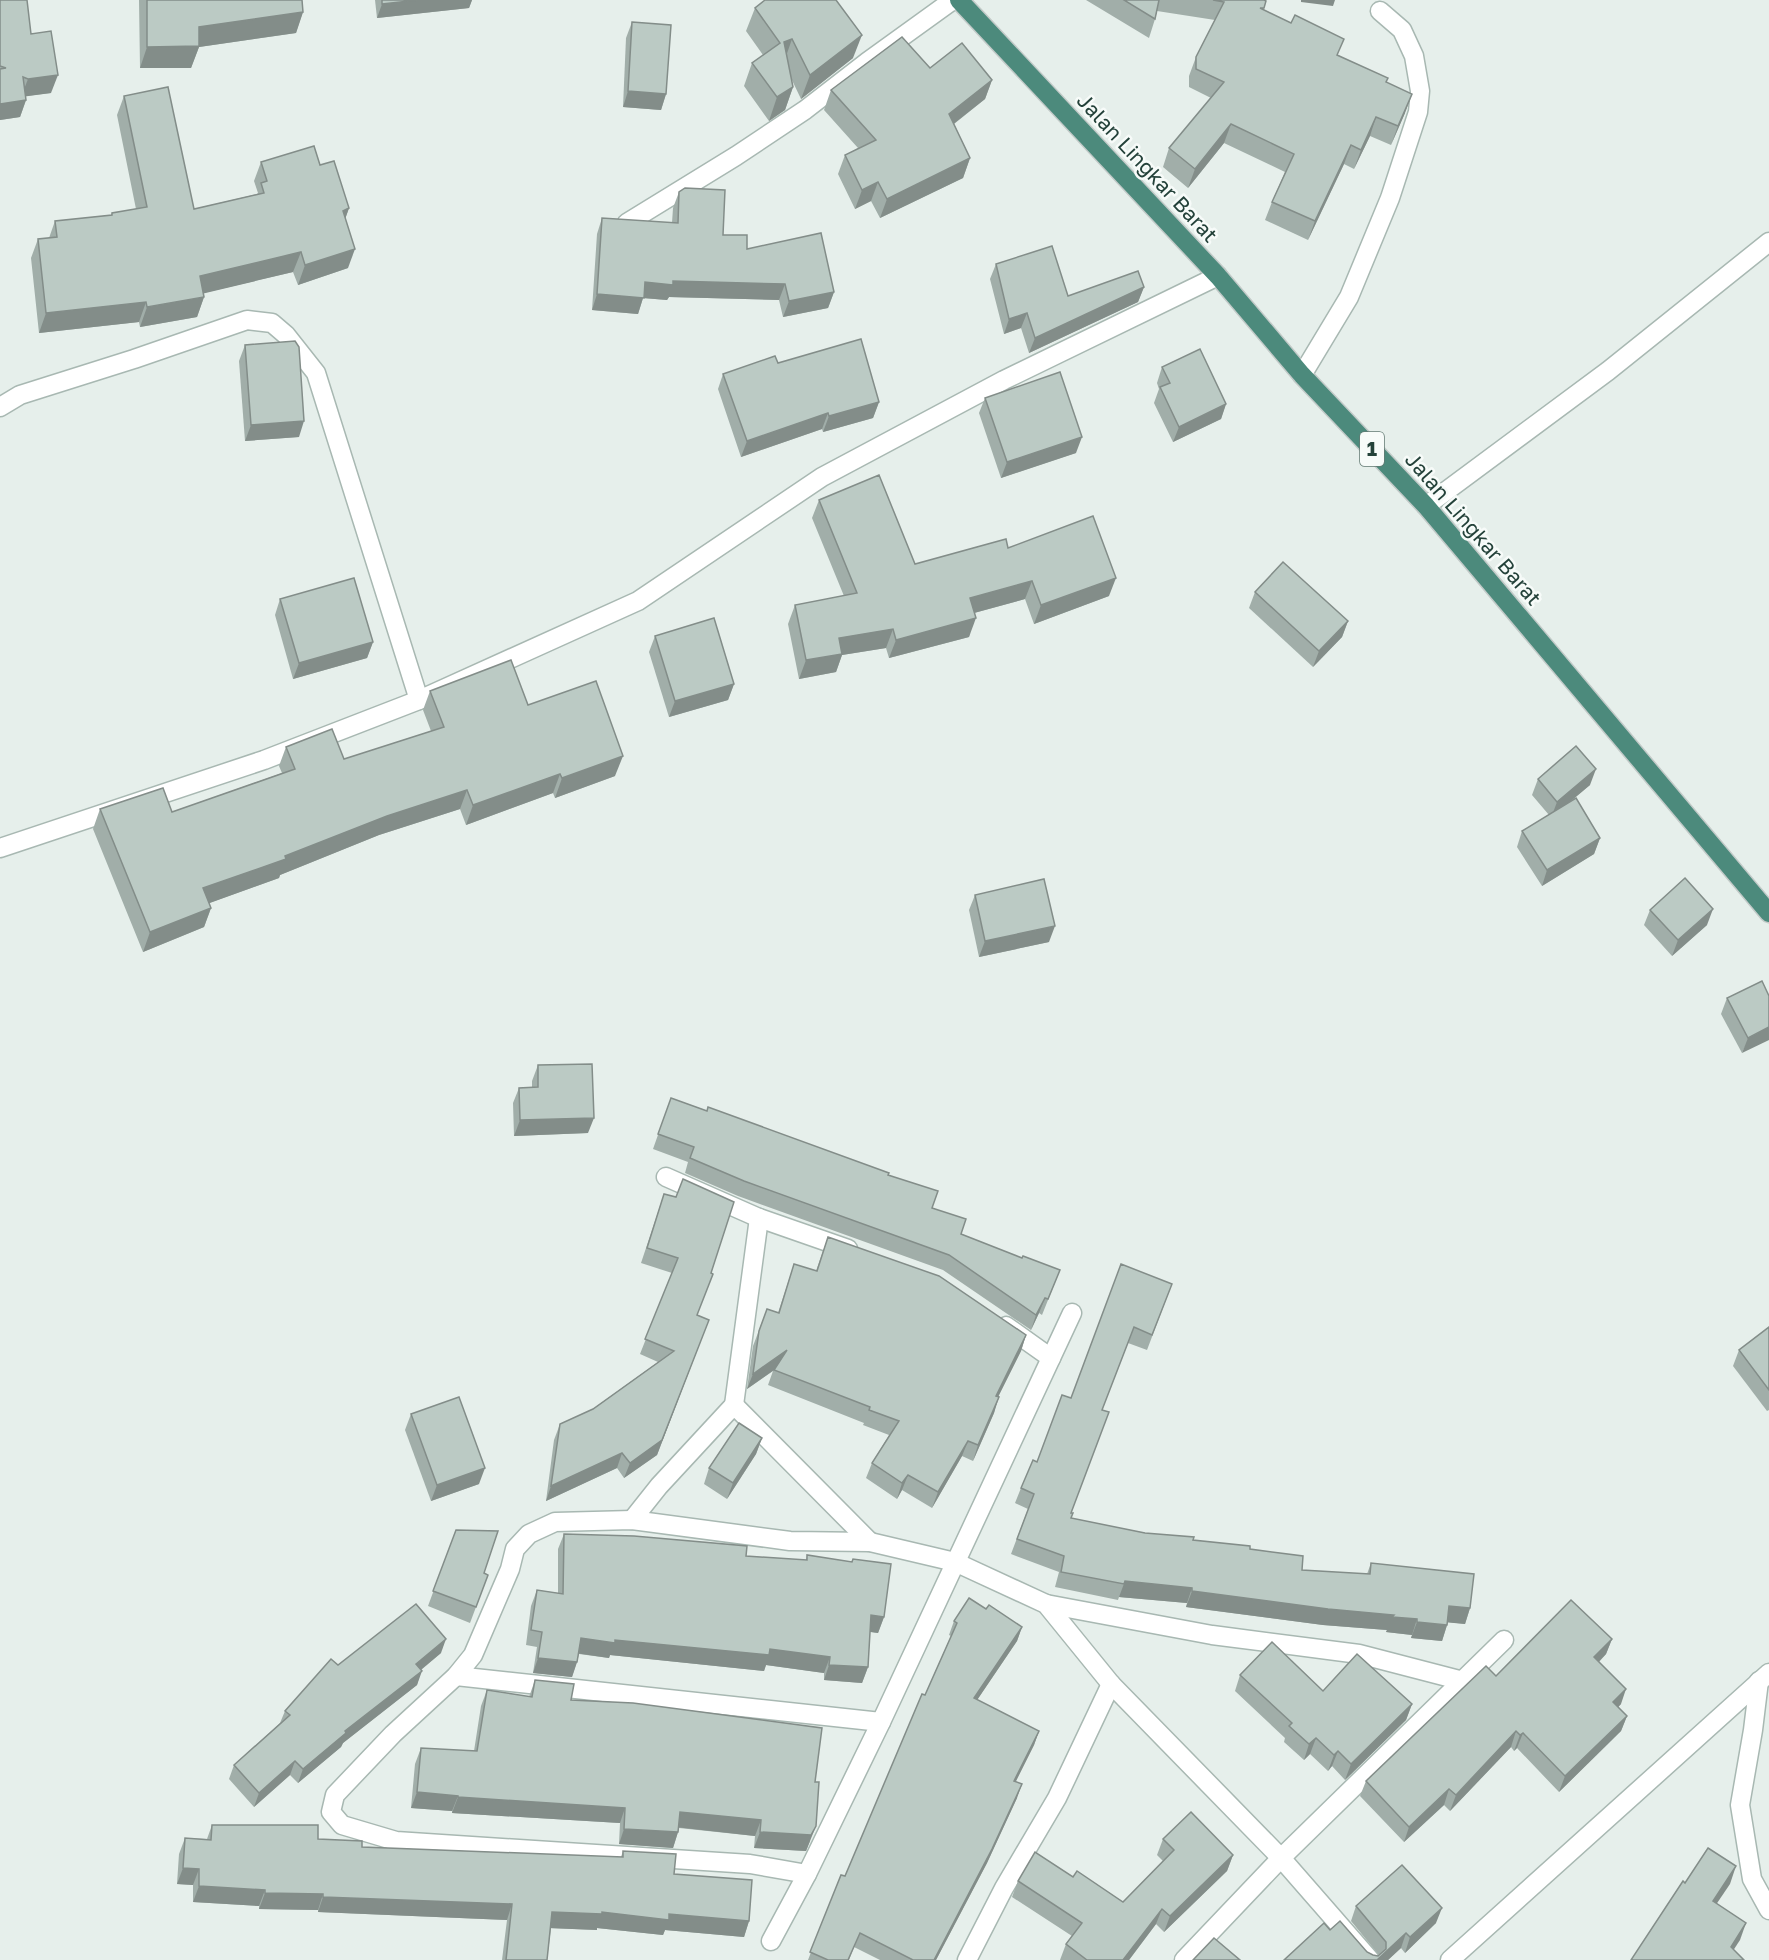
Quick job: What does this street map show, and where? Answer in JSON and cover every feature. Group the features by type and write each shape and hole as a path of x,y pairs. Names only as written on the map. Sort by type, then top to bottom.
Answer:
{"highway":[{"name":"Jalan Lingkar Barat","path":"959,0 1218,276 1302,375 1426,506 1769,913"}],"street":[{"path":"627,223 806,110 867,62 953,0"},
{"path":"1302,375 1349,297 1390,198 1418,112 1420,91 1414,56 1402,30 1380,11"},
{"path":"1426,506 1608,371 1769,242"},
{"path":"0,848 264,760 419,700 638,601 822,477 1004,380 1218,276"},
{"path":"0,407 20,395 134,359 222,327 247,320 272,323 286,335 316,373 419,700"},
{"path":"666,1177 759,1218 860,1254"},
{"path":"632,1520 659,1486 734,1405 759,1218"},
{"path":"771,1941 807,1874 881,1722 1072,1313"},
{"path":"991,1315 1051,1358"},
{"path":"734,1405 870,1542"},
{"path":"807,1874 750,1864 396,1841 342,1825 332,1812 335,1795 393,1734 456,1676 473,1655 510,1569 515,1549 529,1533 555,1522 632,1520 790,1541 870,1542 955,1562 1046,1605 1212,1635 1359,1654 1463,1682"},
{"path":"1046,1605 1111,1684 1281,1858 1370,1960"},
{"path":"1184,1960 1281,1858 1504,1640"},
{"path":"456,1676 881,1722"},
{"path":"1764,1677 1740,1805 1752,1879 1769,1910"},
{"path":"1450,1960 1764,1677"},
{"path":"967,1960 1004,1888 1057,1798 1111,1684"}],"building":[{"path":"0,0 27,0 31,34 51,31 58,75 28,79 23,77 26,100 0,104 0,69 6,68 0,66"},
{"path":"147,0 302,0 303,12 199,27 199,46 147,47"},
{"path":"382,0 418,0 382,4"},
{"path":"765,0 836,0 862,35 810,75 792,39 784,42 793,87 777,97 752,63 780,43 755,8"},
{"path":"1124,0 1159,0 1155,19"},
{"path":"1213,0 1264,0 1266,1 1264,8 1260,8 1291,23 1295,15 1344,39 1337,55 1388,78 1386,82 1412,94 1398,126 1376,117 1361,150 1351,145 1315,221 1272,202 1294,154 1231,124 1195,169 1169,148 1224,82 1196,69 1196,57 1224,2"},
{"path":"632,22 671,25 666,94 628,91"},
{"path":"902,37 930,68 962,43 992,80 949,114 970,158 887,199 878,182 862,190 845,155 876,140 831,90"},
{"path":"168,87 194,209 264,193 261,183 267,181 261,162 314,146 320,165 334,161 349,208 343,211 355,249 305,265 301,252 200,276 204,297 147,307 146,302 46,313 38,239 57,237 55,221 112,215 112,213 147,207 124,96"},
{"path":"685,188 725,190 723,235 747,235 747,249 821,233 834,292 789,301 785,284 673,281 673,285 645,282 644,298 597,294 602,218 678,223 679,192"},
{"path":"1052,246 1068,296 1138,271 1144,287 1035,338 1027,313 1009,319 996,264"},
{"path":"861,339 879,402 829,416 828,413 747,441 723,374 775,356 778,363"},
{"path":"295,341 299,347 304,421 251,425 245,345"},
{"path":"1200,349 1226,404 1179,427 1160,387 1170,383 1162,367"},
{"path":"1060,372 1082,437 1007,462 985,398"},
{"path":"879,475 915,564 1006,539 1008,548 1093,516 1116,578 1041,605 1032,581 970,598 976,618 896,640 893,629 839,638 842,654 806,660 795,605 857,593 819,500"},
{"path":"1283,562 1348,621 1319,651 1255,592"},
{"path":"354,578 373,642 299,663 280,599"},
{"path":"714,618 734,684 675,701 655,636"},
{"path":"511,660 528,705 596,681 623,756 562,778 560,774 473,805 467,790 387,816 285,856 286,859 203,888 211,908 150,932 100,809 163,788 172,812 295,769 286,747 332,729 344,759 444,727 430,691"},
{"path":"1576,746 1596,769 1557,802 1538,779"},
{"path":"1576,798 1600,838 1547,870 1522,831"},
{"path":"1685,878 1713,909 1678,940 1650,910"},
{"path":"1044,879 1055,926 985,941 975,895"},
{"path":"1762,981 1769,996 1769,1027 1748,1038 1727,998"},
{"path":"592,1064 594,1118 520,1120 519,1088 538,1087 538,1065"},
{"path":"671,1098 707,1111 708,1107 889,1173 888,1175 938,1191 932,1208 966,1219 961,1234 1060,1270 1048,1299 1045,1298 1036,1315 949,1255 744,1181 690,1158 694,1147 658,1134"},
{"path":"683,1179 734,1202 711,1273 713,1274 697,1315 709,1320 662,1440 630,1463 622,1453 551,1486 560,1424 593,1409 674,1351 645,1339 678,1258 647,1248 664,1194 676,1197"},
{"path":"828,1237 939,1276 1026,1335 996,1396 999,1397 978,1445 968,1441 938,1492 908,1475 902,1483 872,1463 899,1421 869,1410 870,1407 774,1370 787,1350 753,1374 759,1331 767,1309 779,1313 794,1264 817,1271"},
{"path":"1121,1264 1172,1284 1152,1335 1134,1327 1102,1410 1109,1412 1071,1518 1145,1533 1194,1537 1193,1540 1250,1546 1250,1549 1303,1556 1302,1570 1370,1574 1371,1563 1474,1574 1470,1608 1449,1606 1447,1625 1392,1617 1394,1615 1328,1609 1192,1591 1192,1588 1125,1581 1124,1584 1061,1572 1064,1556 1017,1539 1034,1494 1021,1488 1033,1460 1037,1462 1062,1395 1071,1398"},
{"path":"1769,1327 1769,1390 1739,1350"},
{"path":"459,1397 485,1468 437,1485 411,1414"},
{"path":"739,1423 762,1438 733,1483 709,1468"},
{"path":"456,1530 498,1531 484,1573 488,1575 476,1607 433,1591"},
{"path":"564,1534 634,1536 747,1546 746,1556 807,1560 807,1555 852,1562 853,1559 891,1564 884,1617 871,1615 868,1667 829,1665 830,1657 770,1649 769,1655 615,1640 615,1643 581,1638 577,1662 538,1658 542,1632 531,1630 537,1590 563,1594"},
{"path":"969,1598 986,1609 989,1605 1022,1627 974,1698 1039,1731 1014,1781 1022,1784 992,1849 934,1960 913,1960 860,1933 848,1960 828,1960 810,1952 841,1875 845,1876 922,1694 925,1695 957,1623 954,1621"},
{"path":"1571,1600 1612,1639 1594,1657 1626,1689 1613,1702 1627,1716 1565,1776 1523,1733 1520,1735 1516,1731 1456,1795 1449,1789 1409,1827 1366,1781 1486,1666 1496,1676"},
{"path":"416,1604 446,1639 416,1664 422,1671 345,1731 346,1733 303,1769 295,1761 259,1793 234,1765 290,1715 285,1711 331,1659 338,1665"},
{"path":"1272,1642 1323,1691 1357,1654 1412,1704 1351,1764 1338,1751 1334,1755 1316,1738 1309,1744 1289,1726 1292,1723 1240,1675"},
{"path":"535,1680 574,1684 571,1700 633,1703 822,1728 815,1782 819,1782 816,1826 811,1835 760,1832 761,1820 680,1812 678,1832 624,1829 625,1808 458,1797 417,1792 421,1748 477,1751 487,1690 532,1697"},
{"path":"1191,1812 1233,1855 1170,1916 1162,1909 1123,1960 1087,1960 1066,1944 1082,1923 1018,1881 1035,1852 1073,1877 1077,1871 1123,1902 1174,1850 1163,1839"},
{"path":"212,1825 318,1825 318,1839 362,1841 362,1847 623,1857 623,1851 676,1854 674,1874 752,1880 749,1921 669,1914 669,1920 602,1912 602,1914 552,1912 547,1960 506,1960 512,1904 323,1897 323,1894 265,1893 265,1890 199,1886 199,1869 183,1868 185,1838 211,1840"},
{"path":"1708,1848 1736,1866 1713,1901 1746,1923 1731,1947 1744,1960 1631,1960 1683,1881 1685,1883"},
{"path":"1402,1865 1442,1908 1410,1937 1406,1933 1377,1960 1284,1960 1324,1923 1330,1930 1340,1921 1367,1952 1378,1956 1386,1949 1386,1942 1356,1906"},
{"path":"1214,1938 1240,1960 1193,1960"}]}
